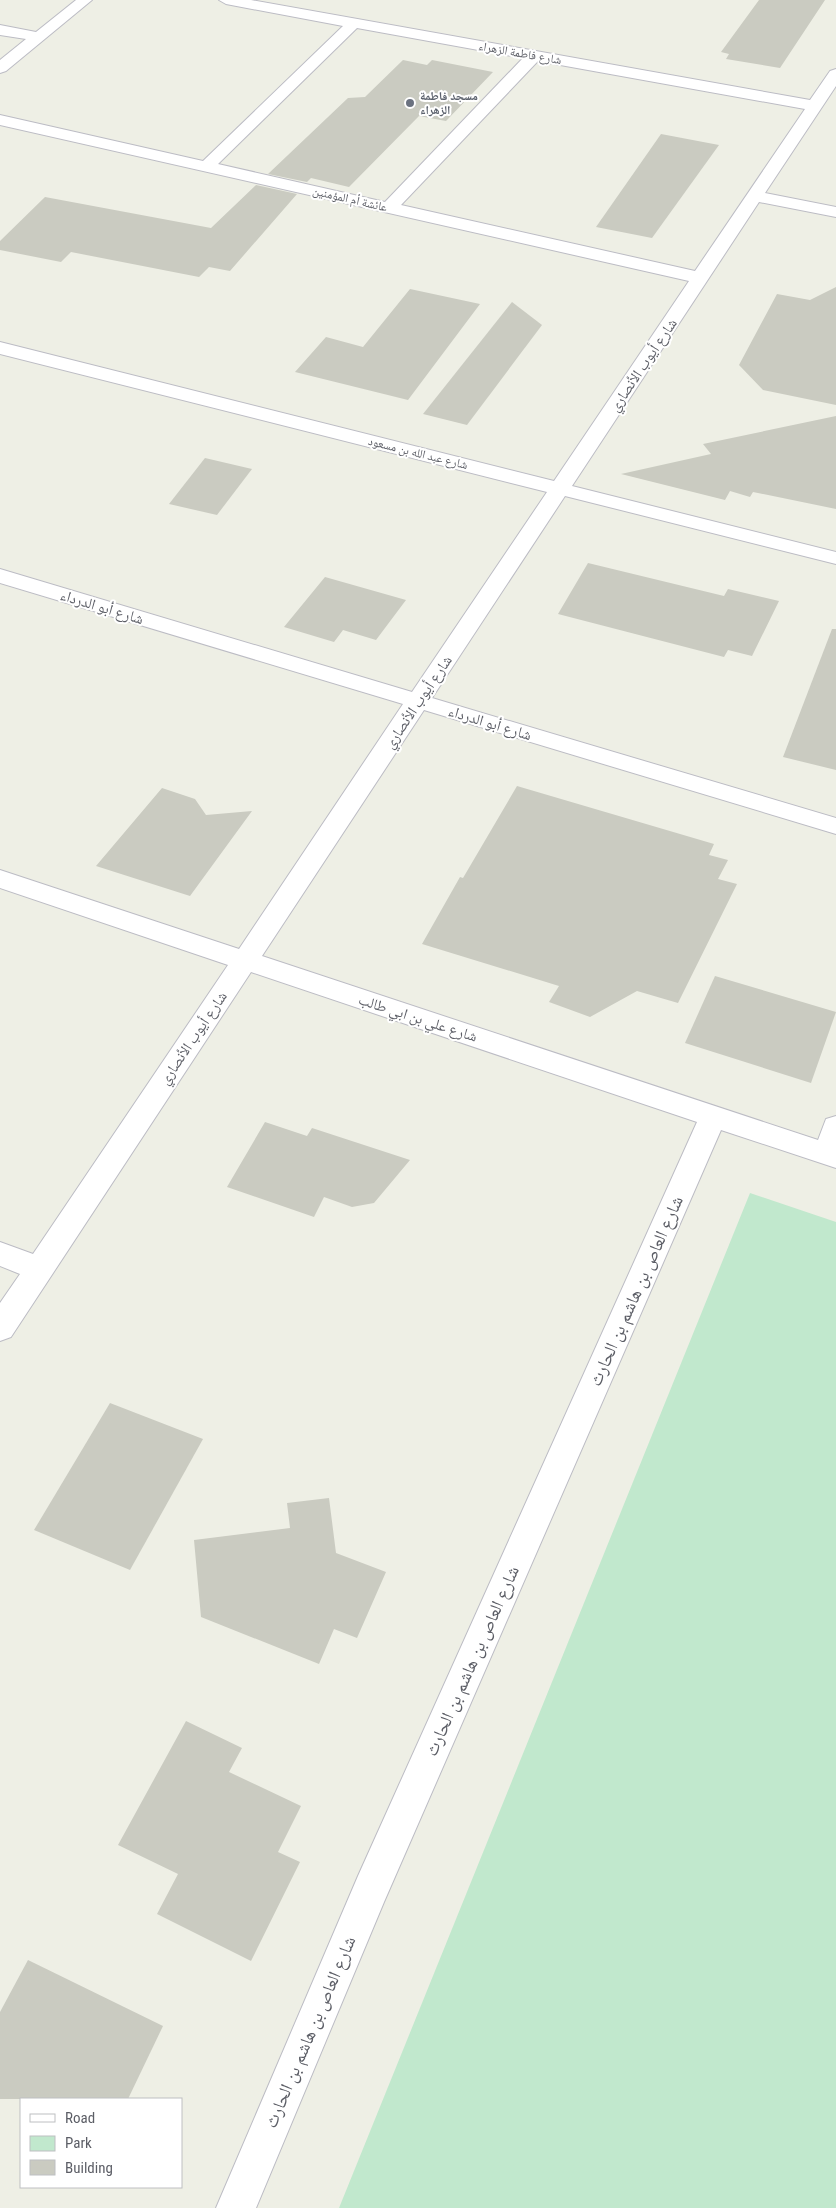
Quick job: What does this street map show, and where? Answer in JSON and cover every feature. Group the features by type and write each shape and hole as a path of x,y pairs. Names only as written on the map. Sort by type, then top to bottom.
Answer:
{"street":[{"path":"0,68 85,0"},
{"name":"شارع فاطمة الزهراء","path":"226,0 815,106"},
{"path":"206,167 354,23"},
{"path":"0,30 38,38"},
{"path":"389,208 534,56"},
{"name":"شارع أيوب الأنصاري","path":"0,1328 836,74"},
{"name":"عائشة أم المؤمنين","path":"0,120 701,278"},
{"path":"755,196 836,212"},
{"name":"شارع عبد الله بن مسعود","path":"0,348 836,558"},
{"name":"شارع أبو الدرداء","path":"0,576 836,826"},
{"name":"شارع علي بن ابي طالب","path":"0,879 831,1155"},
{"name":"شارع العاص بن هاشم بن الحارث","path":"236,2208 371,1889 713,1116"},
{"path":"831,1155 836,1127"},
{"path":"0,1254 40,1269"}],"green space":[{"path":"750,1193 836,1222 836,2208 339,2208"}],"building":[{"path":"759,0 825,0 780,68 726,59 729,54 721,52"},
{"path":"403,60 427,65 432,60 493,72 446,121 419,116 349,187 311,178 307,182 268,174 348,98 365,97"},
{"path":"661,134 719,145 652,238 596,227"},
{"path":"256,185 297,194 230,271 209,267 199,277 71,252 61,262 0,250 0,241 45,197 211,228"},
{"path":"836,287 836,405 763,390 739,365 777,294 810,300"},
{"path":"410,289 480,304 408,400 295,372 326,337 363,347"},
{"path":"512,302 542,325 467,425 423,414"},
{"path":"836,416 836,509 753,492 750,497 730,491 725,500 621,474 711,454 703,444"},
{"path":"205,458 252,469 217,515 169,504"},
{"path":"588,563 724,596 728,589 779,601 752,656 728,650 724,657 558,614"},
{"path":"325,577 406,600 376,640 343,630 334,642 284,627"},
{"path":"832,629 836,629 836,770 783,757"},
{"path":"517,786 714,844 709,855 728,860 718,879 737,884 678,1003 637,991 590,1017 549,1002 559,986 422,944 460,877 463,878"},
{"path":"162,788 195,799 206,815 252,811 190,896 96,866"},
{"path":"715,976 836,1012 811,1083 685,1043"},
{"path":"265,1122 307,1136 312,1128 410,1160 374,1203 352,1207 324,1197 314,1217 227,1187"},
{"path":"110,1403 203,1439 130,1570 34,1530"},
{"path":"329,1498 336,1553 386,1572 357,1638 334,1629 319,1664 201,1617 194,1540 290,1528 287,1503"},
{"path":"186,1721 242,1748 229,1772 301,1806 278,1852 300,1862 251,1961 157,1914 178,1874 118,1845"},
{"path":"28,1960 163,2026 128,2098 0,2099 0,2012"}],"place":[{"name":"مسجد فاطمة الزهراء","path":"410,103"}]}
